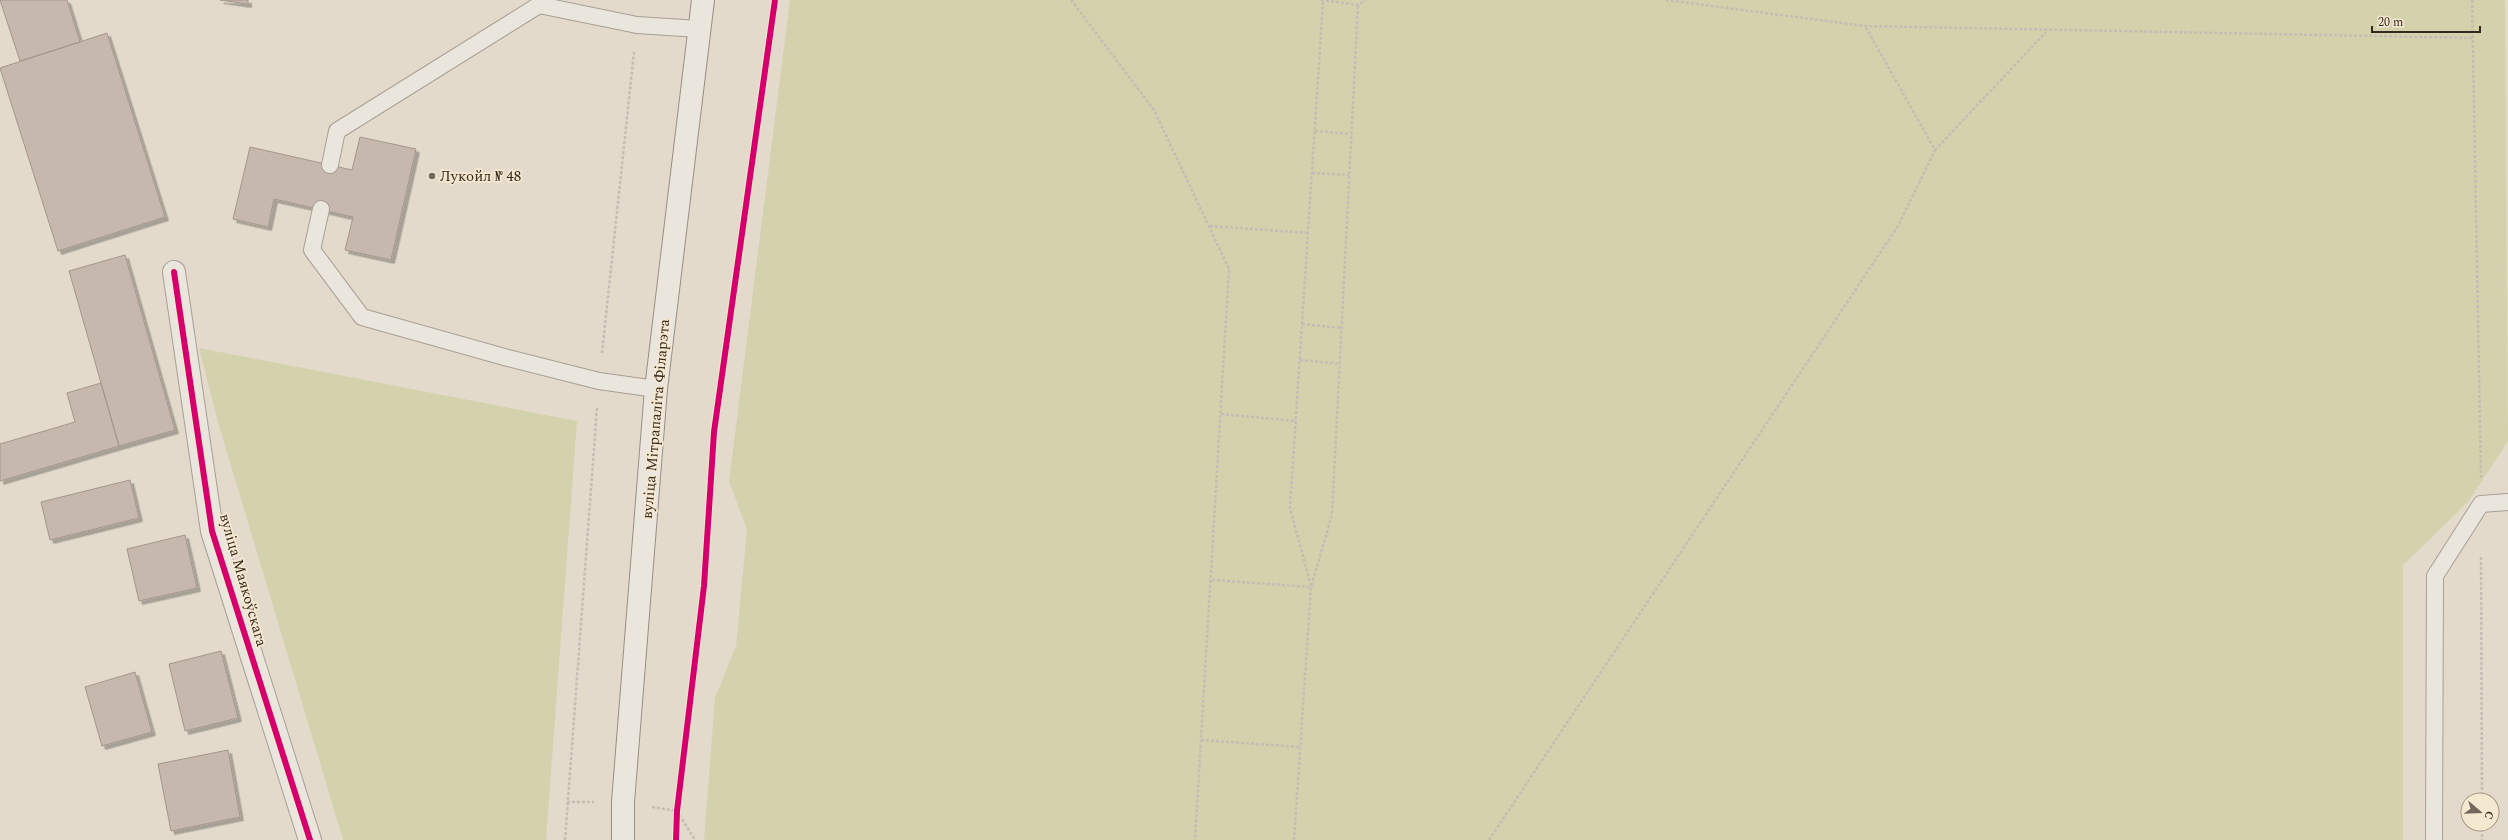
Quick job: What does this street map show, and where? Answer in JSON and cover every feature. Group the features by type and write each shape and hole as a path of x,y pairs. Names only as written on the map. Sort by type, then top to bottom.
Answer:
{"main road":[{"name":"вуліца Мітрапаліта Філарэта","path":"624,839 623,802 656,389 703,0"},
{"name":"вуліца Маякоўскага","path":"174,272 212,530 310,840"}],"lane":[{"path":"330,165 337,131 538,4 637,25 699,28"},
{"path":"321,209 312,250 362,317 508,358 599,381 656,389"},
{"path":"2434,840 2435,576 2481,504 2508,502"}],"path":[{"path":"676,840 677,811 704,586 714,432 775,0"},
{"path":"1071,0 1154,110 1229,269 1212,580 1195,840"},
{"path":"1312,587 1290,508 1309,233 1322,1 1358,5 1366,0"},
{"path":"1666,0 1865,26 2046,32 2474,38"},
{"path":"2472,0 2474,38 2481,504"},
{"path":"1294,840 1312,587 1332,515 1358,5"},
{"path":"565,840 599,381 637,25"},
{"path":"1865,26 1935,150"},
{"path":"1489,840 1898,226 1935,150 2046,32"},
{"path":"1315,131 1351,134"},
{"path":"1312,173 1349,175"},
{"path":"1210,226 1309,233"},
{"path":"1302,324 1342,328"},
{"path":"1300,360 1339,364"},
{"path":"1220,414 1296,421"},
{"path":"2481,552 2482,792"},
{"path":"1212,580 1312,587"},
{"path":"1201,740 1300,747"}],"shaded area":[{"path":"790,0 2505,0 2508,441 2468,502 2403,565 2403,840 704,840 715,698 736,646 747,530 729,481"},
{"path":"199,348 577,421 546,840 343,840 218,422"}],"building":[{"path":"0,0 67,0 80,42 20,61"},
{"path":"220,0 248,0 248,4"},
{"path":"107,33 165,217 58,251 0,68"},
{"path":"360,137 416,149 391,260 345,250 353,217 274,199 268,227 233,219 250,147 352,170"},
{"path":"125,255 175,430 119,446 69,271"},
{"path":"101,383 119,446 0,481 0,444 75,422 67,393"},
{"path":"130,480 139,518 50,540 41,502"},
{"path":"185,535 197,588 139,601 127,549"},
{"path":"221,651 238,718 185,731 169,664"},
{"path":"135,672 152,732 102,746 85,687"},
{"path":"228,750 240,817 171,831 158,764"}],"cycle path":[{"path":"676,840 677,811 704,586 714,432 775,0"},
{"path":"174,272 212,531 310,840"}],"place":[{"name":"Лукойл № 48","path":"432,176"}]}
